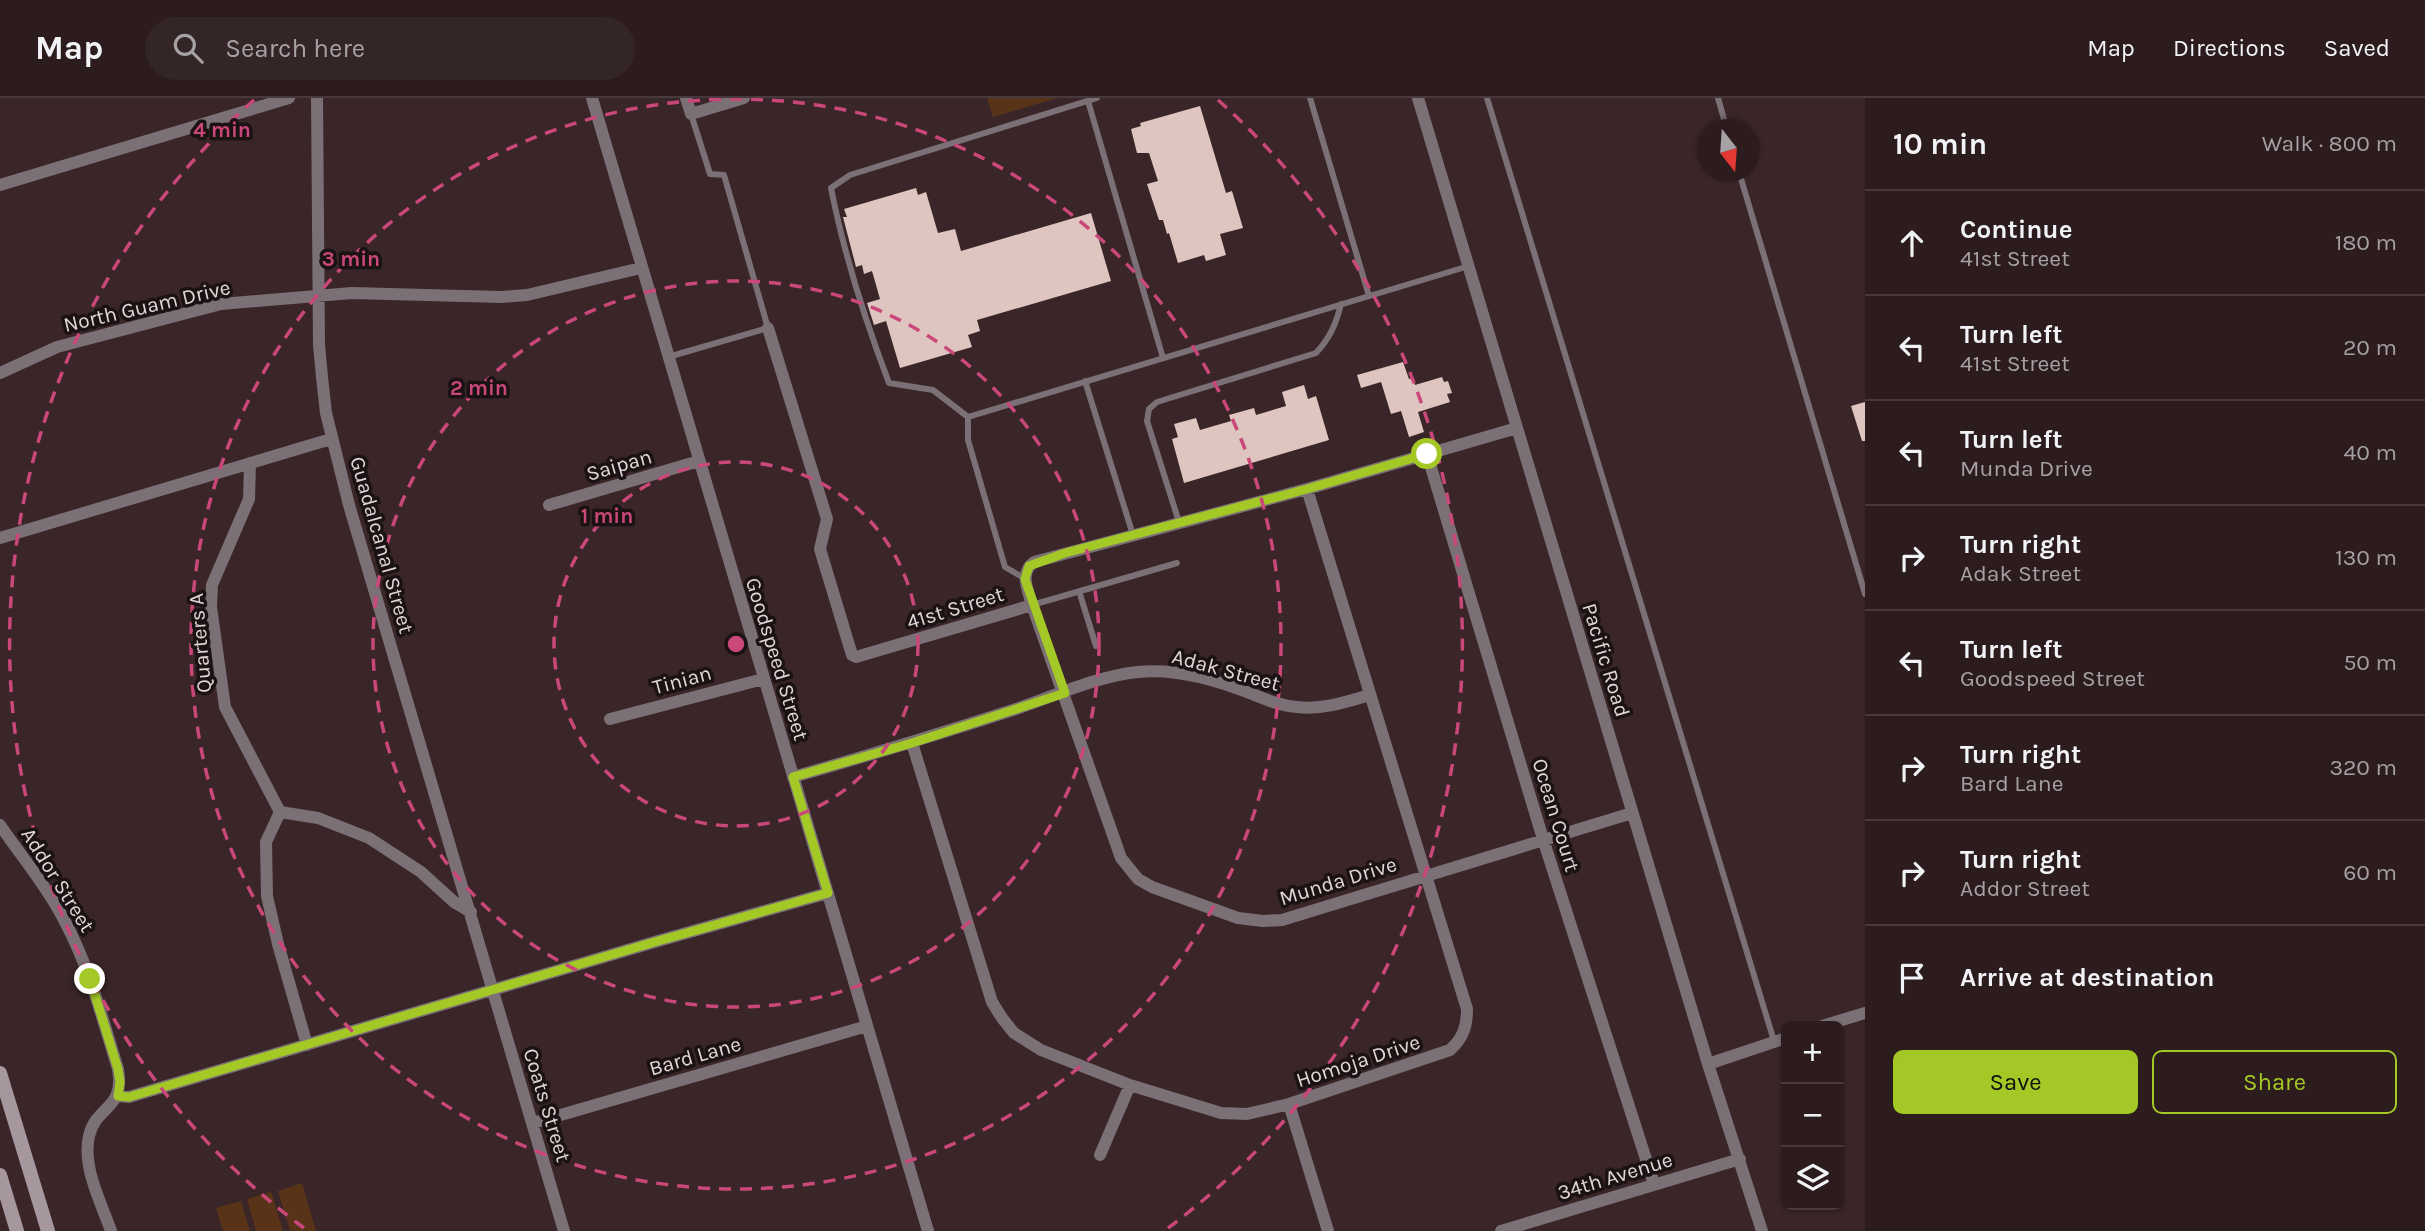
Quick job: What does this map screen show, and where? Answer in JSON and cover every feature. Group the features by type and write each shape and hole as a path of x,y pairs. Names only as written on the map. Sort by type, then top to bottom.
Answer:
{"main road":[{"path":"0,1073 48,1231"},
{"path":"0,1175 17,1231"}],"street":[{"path":"0,185 289,98"},
{"name":"Guadalcanal Street","path":"317,98 322,377 331,439 493,991"},
{"name":"Goodspeed Street","path":"592,98 928,1231"},
{"path":"686,98 691,114 744,98"},
{"name":"Pacific Road","path":"1418,98 1708,1064 1762,1231"},
{"name":"North Guam Drive","path":"0,373 57,347 221,304 392,293 514,296 641,268"},
{"name":"41st Street","path":"768,328 827,519 820,549 852,655 856,657 1032,605 1025,579 1029,566 1034,562 1307,489 1517,428"},
{"path":"0,538 331,439"},
{"name":"Ocean Court","path":"1427,454 1543,839 1654,1184"},
{"name":"Saipan","path":"549,505 699,461"},
{"name":"Quarters A","path":"250,463 248,499 212,585 211,607 225,707 280,812"},
{"name":"Homoja Drive","path":"912,743 989,993 1002,1018 1014,1033 1041,1050 1130,1085 1234,1115 1289,1104 1443,1054 1459,1041 1467,1021 1466,1009 1427,874 1307,489"},
{"name":"Munda Drive","path":"1032,605 1065,693 1116,849 1129,870 1152,887 1238,918 1262,921 1298,916 1427,874 1632,813"},
{"name":"Adak Street","path":"793,777 912,743 1122,674 1155,671 1196,677 1295,707 1331,706 1370,695"},
{"name":"Tinian","path":"610,719 763,679"},
{"path":"307,1045 267,896 266,842 280,812 318,818 369,838 421,872 454,902 471,912"},
{"name":"Addor Street","path":"0,825 52,899 77,946 118,1069 118,1096"},
{"path":"111,1231 88,1160 88,1146 90,1131 118,1096 129,1097 828,893"},
{"name":"Coats Street","path":"493,991 564,1231"},
{"path":"1839,1021 1865,1013"},
{"name":"Bard Lane","path":"533,1124 867,1026"},
{"path":"1708,1064 1780,1040"},
{"path":"1100,1155 1130,1085"},
{"path":"1289,1104 1328,1231"},
{"name":"34th Avenue","path":"1500,1231 1740,1159"}],"lane":[{"path":"968,417 933,390 889,383 842,240 831,188 850,175 1097,98"},
{"path":"1310,98 1369,296"},
{"path":"1487,98 1780,1040"},
{"path":"1718,98 1724,119"},
{"path":"1088,101 1163,358"},
{"path":"668,357 768,328 724,175 709,174 691,114"},
{"path":"1742,182 1865,594"},
{"path":"968,417 1469,266"},
{"path":"1179,523 1147,421 1149,409 1157,402 1316,353 1328,340 1336,323 1340,304"},
{"path":"1085,381 1133,536"},
{"path":"968,417 968,440 1005,567 1025,579"},
{"path":"1032,605 1177,563"},
{"path":"1079,591 1096,646"}],"shaded area":[{"path":"987,98 1057,98 993,117"},
{"path":"302,1183 316,1231 290,1231 278,1191"},
{"path":"271,1192 283,1231 256,1231 247,1199"},
{"path":"241,1201 250,1231 223,1231 216,1208"}],"building":[{"path":"1200,106 1226,193 1232,191 1243,228 1220,234 1226,255 1206,261 1204,255 1178,263 1169,233 1167,234 1163,220 1159,220 1147,184 1158,181 1149,153 1137,153 1131,129 1141,126 1140,123"},
{"path":"916,188 918,195 926,192 938,233 955,229 961,251 1091,213 1111,281 977,320 980,331 968,335 972,347 900,368 886,321 874,325 867,303 880,299 872,271 864,274 862,265 856,267 843,217 847,217 844,209"},
{"path":"1403,362 1409,379 1413,378 1415,385 1442,377 1444,382 1448,381 1452,393 1447,394 1450,402 1418,412 1424,432 1409,437 1401,411 1391,414 1381,382 1361,388 1357,375"},
{"path":"1304,385 1308,399 1316,396 1329,440 1184,483 1172,439 1178,437 1174,424 1196,418 1200,430 1231,421 1229,415 1254,408 1256,415 1286,406 1282,392"},
{"path":"1865,402 1865,441 1862,441 1851,406"}],"route":[{"path":"90,979 118,1069 118,1096 129,1097 828,893 793,777 912,743 1065,693 1025,579 1029,566 1034,562 1427,454"}]}
